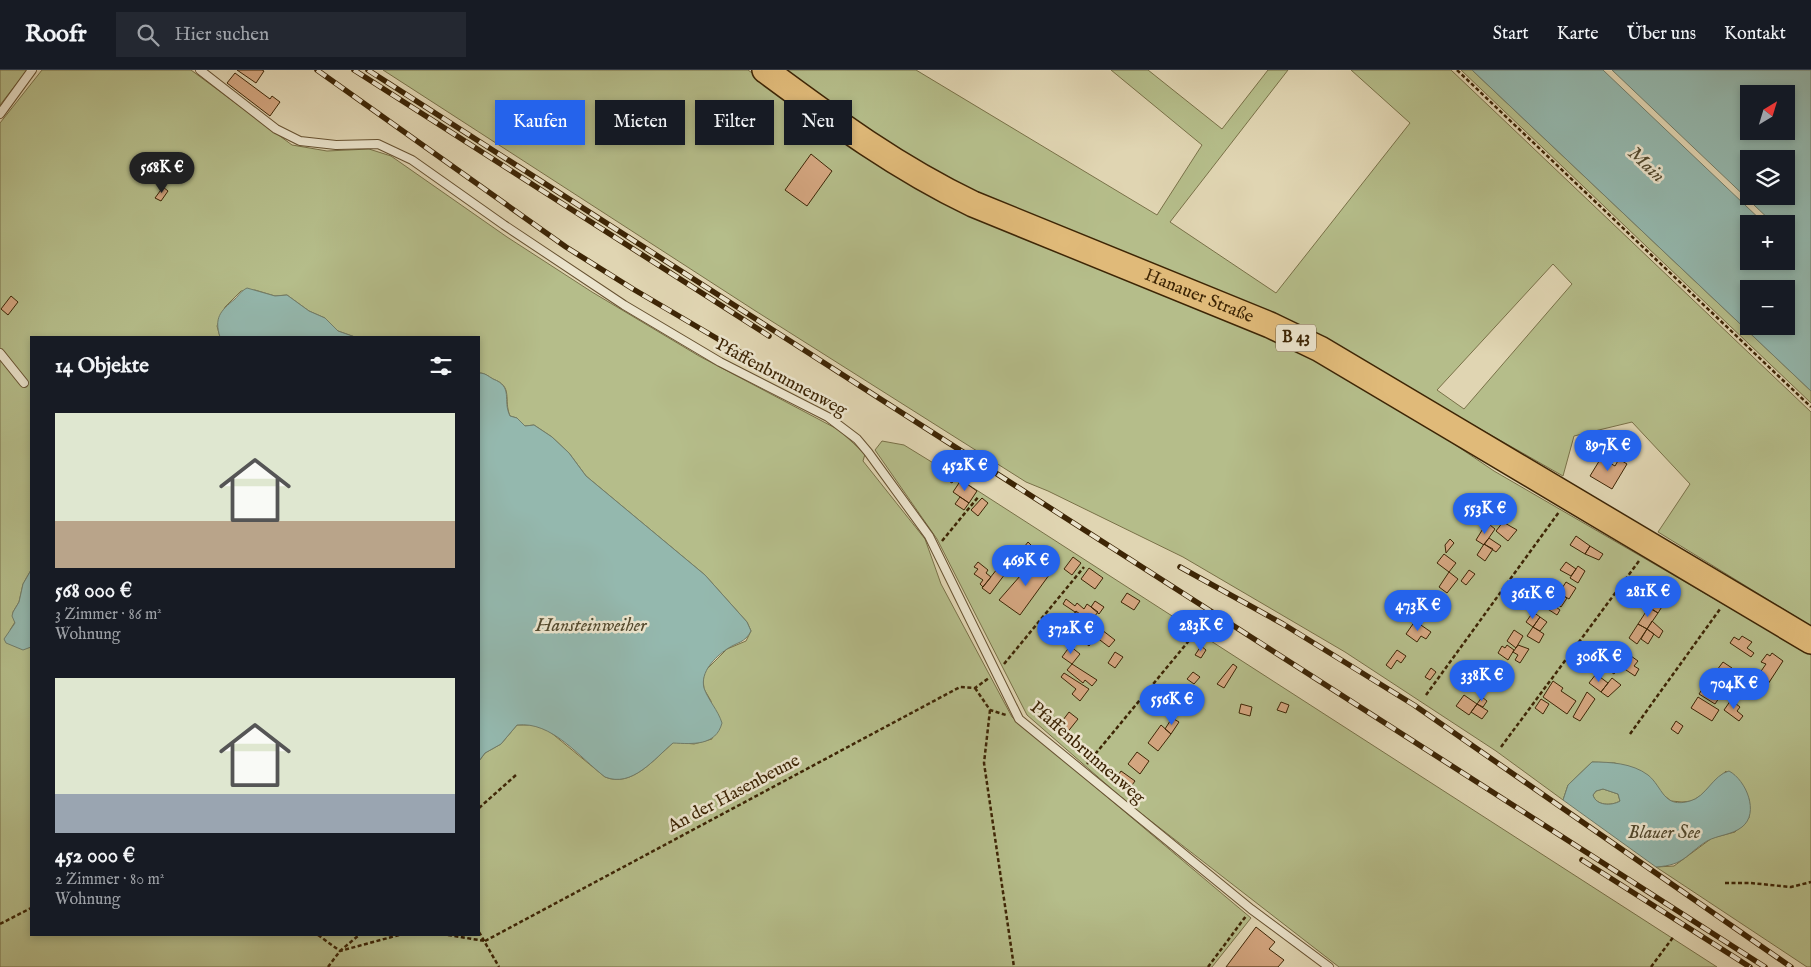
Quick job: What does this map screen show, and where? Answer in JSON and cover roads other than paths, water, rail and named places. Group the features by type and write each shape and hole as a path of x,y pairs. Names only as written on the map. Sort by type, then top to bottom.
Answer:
{"main road":[{"name":"Hanauer Straße","path":"765,70 849,132 931,183 973,204 1270,325 1357,370 1811,641"}],"lane":[{"path":"0,114 32,70"},
{"name":"Pfaffenbrunnenweg","path":"200,70 276,128 300,141 336,145 378,144 412,160 504,226 624,305 720,362 828,417 857,439 937,548 1019,719 1251,909 1329,967"},
{"path":"0,353 24,383"}],"water":[{"name":"Main","path":"1472,70 1603,70 1740,200 1740,205 1745,205 1756,215 1740,215 1740,270 1795,270 1795,215 1765,215 1754,205 1795,205 1795,150 1740,150 1740,192 1612,70 1811,70 1811,391 1752,335 1795,335 1795,280 1740,280 1740,324"},
{"path":"247,288 275,296 287,295 309,311 325,318 338,331 352,336 220,336 218,320 222,311"},
{"name":"Hansteinweiher","path":"480,373 499,382 503,386 510,416 517,418 525,426 534,425 552,437 569,453 586,476 705,575 747,622 751,631 743,640 718,656 704,676 704,688 722,723 715,736 703,742 673,743 650,764 633,775 624,779 605,777 553,734 530,725 517,725 501,744 485,753 480,760"},
{"path":"30,572 30,647 23,650 6,643 4,639 15,623 12,616 19,602 23,584"},
{"name":"Blauer See","path":"1592,762 1621,764 1642,771 1653,780 1665,796 1674,802 1681,803 1696,799 1718,777 1729,771 1741,782 1749,797 1750,814 1747,821 1738,830 1707,841 1679,862 1656,867 1563,800 1568,785","holes":["1603,789 1618,794 1620,801 1613,804 1601,803 1593,795 1596,791"]}],"railway":[{"path":"317,70 566,247 740,352"},
{"path":"354,70 769,336"},
{"path":"368,70 1765,967"},
{"path":"1180,567 1283,624 1414,705 1791,967"},
{"path":"1582,860 1750,967"}]}
